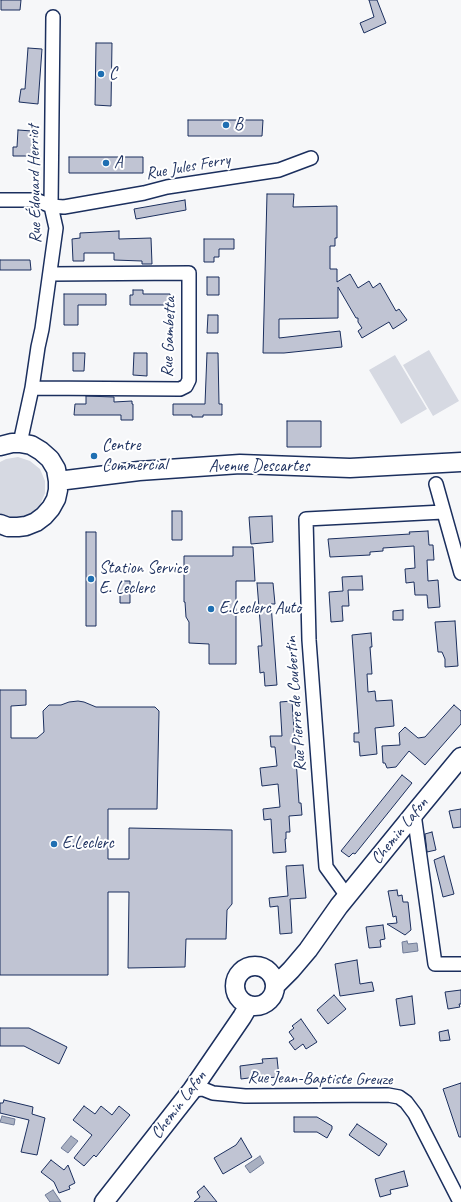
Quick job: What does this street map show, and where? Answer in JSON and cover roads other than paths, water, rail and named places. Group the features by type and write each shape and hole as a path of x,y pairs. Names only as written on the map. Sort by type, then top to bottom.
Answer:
{"street":[{"name":"Rue Édouard Herriot","path":"20,443 32,388 56,228 51,206 53,17"},
{"name":"Rue Jules Ferry","path":"0,200 36,200 51,206 64,207 144,193 167,187 279,170 311,158"},
{"name":"Rue Gambetta","path":"32,388 180,389 186,386 189,380 189,273 50,274"},
{"path":"0,446 20,443 31,445 42,451 50,459 56,470 58,481 56,499 51,508 36,522 26,526 8,526 0,524"},
{"name":"Avenue Descartes","path":"58,481 139,471 240,464 350,468 461,462"},
{"path":"436,484 461,573"},
{"name":"Rue Pierre de Coubertin","path":"343,901 326,867 309,640 306,519 443,512"},
{"name":"Chemin Lafon","path":"273,978 282,980 308,950 343,901 461,757"},
{"path":"414,814 435,964 461,964"},
{"path":"251,966 262,967 273,978 273,996 263,1005 249,1005 240,1000 236,993 236,979 239,973 245,968 251,966"},
{"name":"Chemin Lafon","path":"104,1202 192,1090 249,1005"},
{"name":"Rue Jean-Baptiste Greuze","path":"192,1090 202,1089 213,1093 245,1096 388,1095 399,1097 406,1102 414,1114 460,1202"}],"water":[{"path":"407,941 408,944 417,943 418,951 403,953 402,942"},
{"path":"2,1116 15,1119 14,1125 0,1122"},
{"path":"71,1136 78,1141 68,1153 61,1148"},
{"path":"260,1156 264,1163 250,1173 245,1166"},
{"path":"53,1190 61,1202 50,1202 45,1195"}],"place":[{"name":"C","path":"101,74"},
{"name":"B","path":"226,125"},
{"name":"A","path":"106,163"},
{"name":"Centre Commercial","path":"94,456"},
{"name":"Station Service E. Leclerc","path":"91,579"},
{"name":"E.Leclerc Auto","path":"211,609"},
{"name":"E.Leclerc","path":"54,844"}]}
